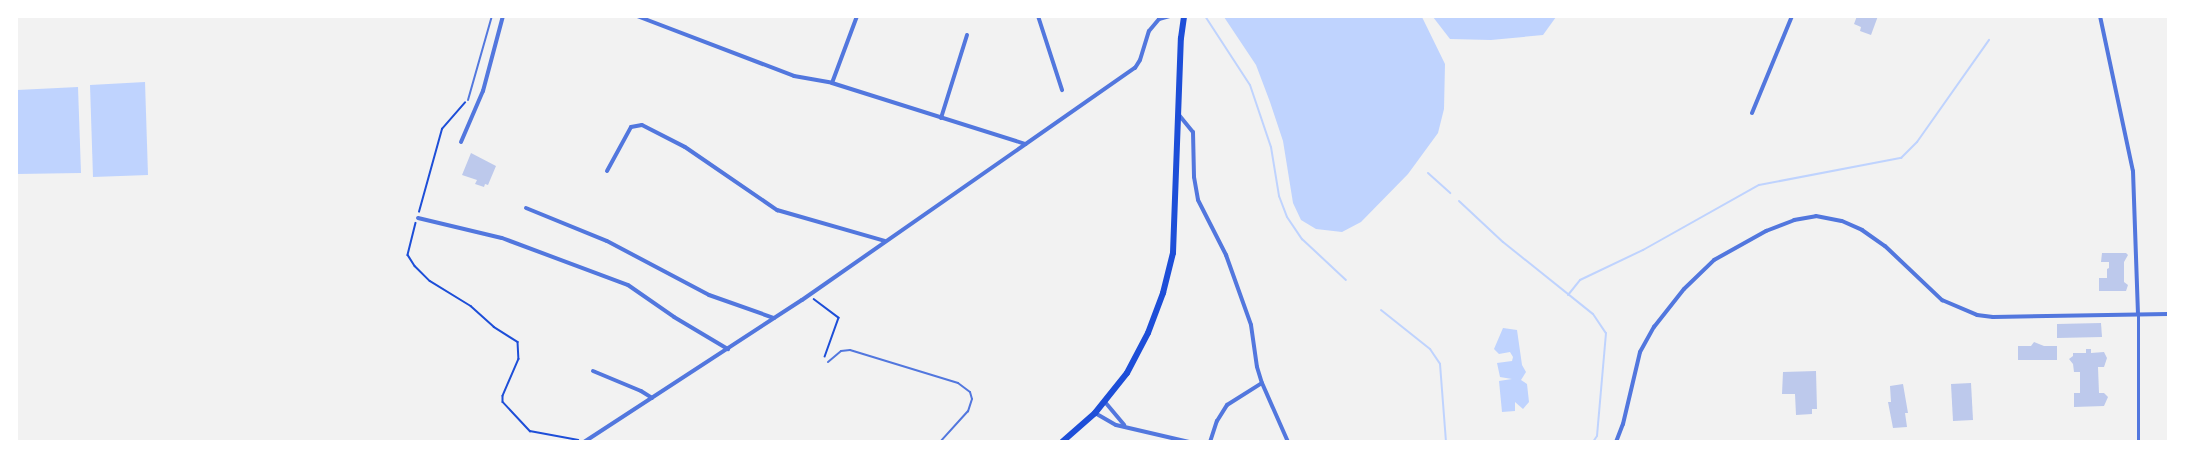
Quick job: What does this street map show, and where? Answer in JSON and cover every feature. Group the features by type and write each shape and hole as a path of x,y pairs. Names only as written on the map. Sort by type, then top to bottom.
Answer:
{"main road":[{"path":"1062,441 1105,402 1136,356 1155,317 1163,293 1173,253 1180,38 1184,16"}],"street":[{"path":"460,142 483,91 503,16"},
{"path":"637,16 794,76 832,83 1027,144"},
{"path":"832,83 857,16"},
{"path":"1038,16 1062,90"},
{"path":"584,441 802,300 1135,68 1140,60 1149,31 1159,19 1170,16"},
{"path":"1752,113 1792,16"},
{"path":"2100,16 2133,171 2138,314 2138,441"},
{"path":"941,118 967,35"},
{"path":"1179,114 1193,132 1194,177 1198,200 1226,255 1251,325 1257,366 1288,441"},
{"path":"607,171 631,127 642,125 685,147 777,210 885,241"},
{"path":"526,208 607,241 709,294 775,318"},
{"path":"1616,441 1623,424 1636,362 1654,327 1696,276 1714,260 1766,231 1794,220 1816,216 1842,221 1862,230 1884,246 1942,300 1977,315 2005,317 2169,314"},
{"path":"418,218 502,238 628,285 674,317 728,348"},
{"path":"593,371 641,390 652,398"},
{"path":"1210,441 1217,421 1227,405 1263,383"},
{"path":"1105,402 1125,426"},
{"path":"1095,413 1116,425 1189,441"}],"lane":[{"path":"468,100 492,16"},
{"path":"828,362 841,351 850,350 958,383 970,392 972,399 968,411 940,441"}],"path":[{"path":"468,100 442,129 408,249 410,259 430,281 471,306 494,327 518,342 519,359 503,396 503,402 530,431 560,439 584,441"},
{"path":"802,300 813,298 839,318 824,356 828,362"}],"water":[{"path":"1224,17 1422,17 1445,64 1444,109 1438,133 1408,174 1361,222 1342,232 1316,229 1301,220 1293,203 1283,141 1256,65"},
{"path":"1433,17 1556,17 1543,35 1491,40 1450,39"},
{"path":"145,82 148,175 93,177 90,85"},
{"path":"78,87 81,173 17,174 17,90"},
{"path":"1503,328 1517,330 1522,365 1526,372 1521,380 1527,384 1529,402 1523,409 1515,402 1515,411 1502,412 1499,381 1512,379 1500,377 1497,363 1512,361 1513,357 1510,352 1499,354 1494,349"}],"building":[{"path":"1857,16 1878,16 1871,35 1860,31 1861,27 1854,24"},
{"path":"471,153 496,166 488,185 485,184 484,187 475,184 477,180 462,175"},
{"path":"2102,253 2126,253 2128,255 2124,262 2124,282 2128,285 2126,291 2099,291 2099,278 2107,278 2109,268 2109,262 2101,262"},
{"path":"2101,323 2102,337 2057,338 2057,324"},
{"path":"2034,342 2044,346 2057,346 2057,360 2018,360 2018,346 2031,346"},
{"path":"2086,349 2091,349 2091,353 2104,352 2107,358 2104,367 2098,367 2099,393 2104,393 2108,397 2104,406 2074,407 2074,393 2080,393 2080,372 2074,372 2073,364 2069,359 2073,353 2086,353"},
{"path":"1816,371 1817,409 1812,409 1812,414 1796,415 1795,394 1782,394 1783,372"},
{"path":"1971,383 1973,420 1953,421 1951,384"},
{"path":"1903,384 1908,413 1905,413 1907,427 1893,428 1888,402 1891,402 1890,386"}],"waterway":[{"path":"1205,16 1250,85 1271,147 1279,196 1287,217 1302,239 1346,280"},
{"path":"1568,295 1580,280 1643,250 1759,185 1901,158 1917,142 1989,40"},
{"path":"1428,173 1450,193"},
{"path":"1459,201 1503,242 1593,314 1606,333 1597,436 1593,442"},
{"path":"1381,310 1430,349 1440,364 1446,442"}]}
